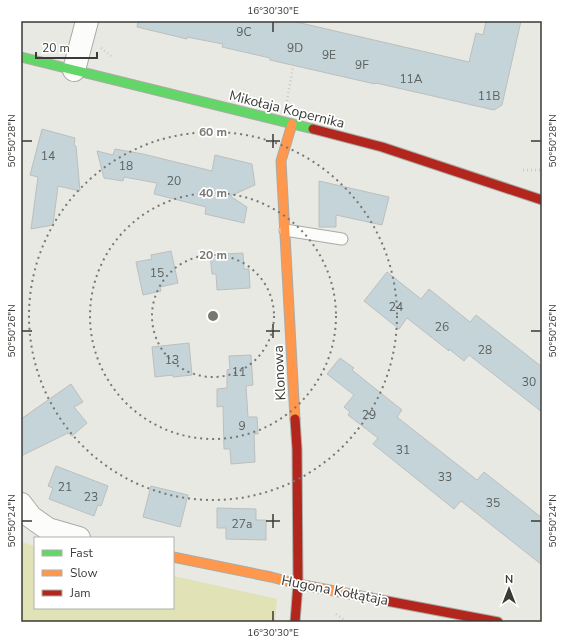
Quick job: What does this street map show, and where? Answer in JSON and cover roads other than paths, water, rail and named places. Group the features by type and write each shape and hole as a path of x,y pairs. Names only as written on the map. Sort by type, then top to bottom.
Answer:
{"street":[{"path":"74,70 87,21"},
{"name":"Mikołaja Kopernika","path":"21,57 382,147 542,200"},
{"name":"Klonowa","path":"292,124 281,161 297,449 298,584 295,622"},
{"path":"21,504 31,517 48,529 76,537"},
{"name":"Hugona Kołłątaja","path":"174,557 298,584 498,622"}],"lane":[{"path":"285,230 342,239"}]}
